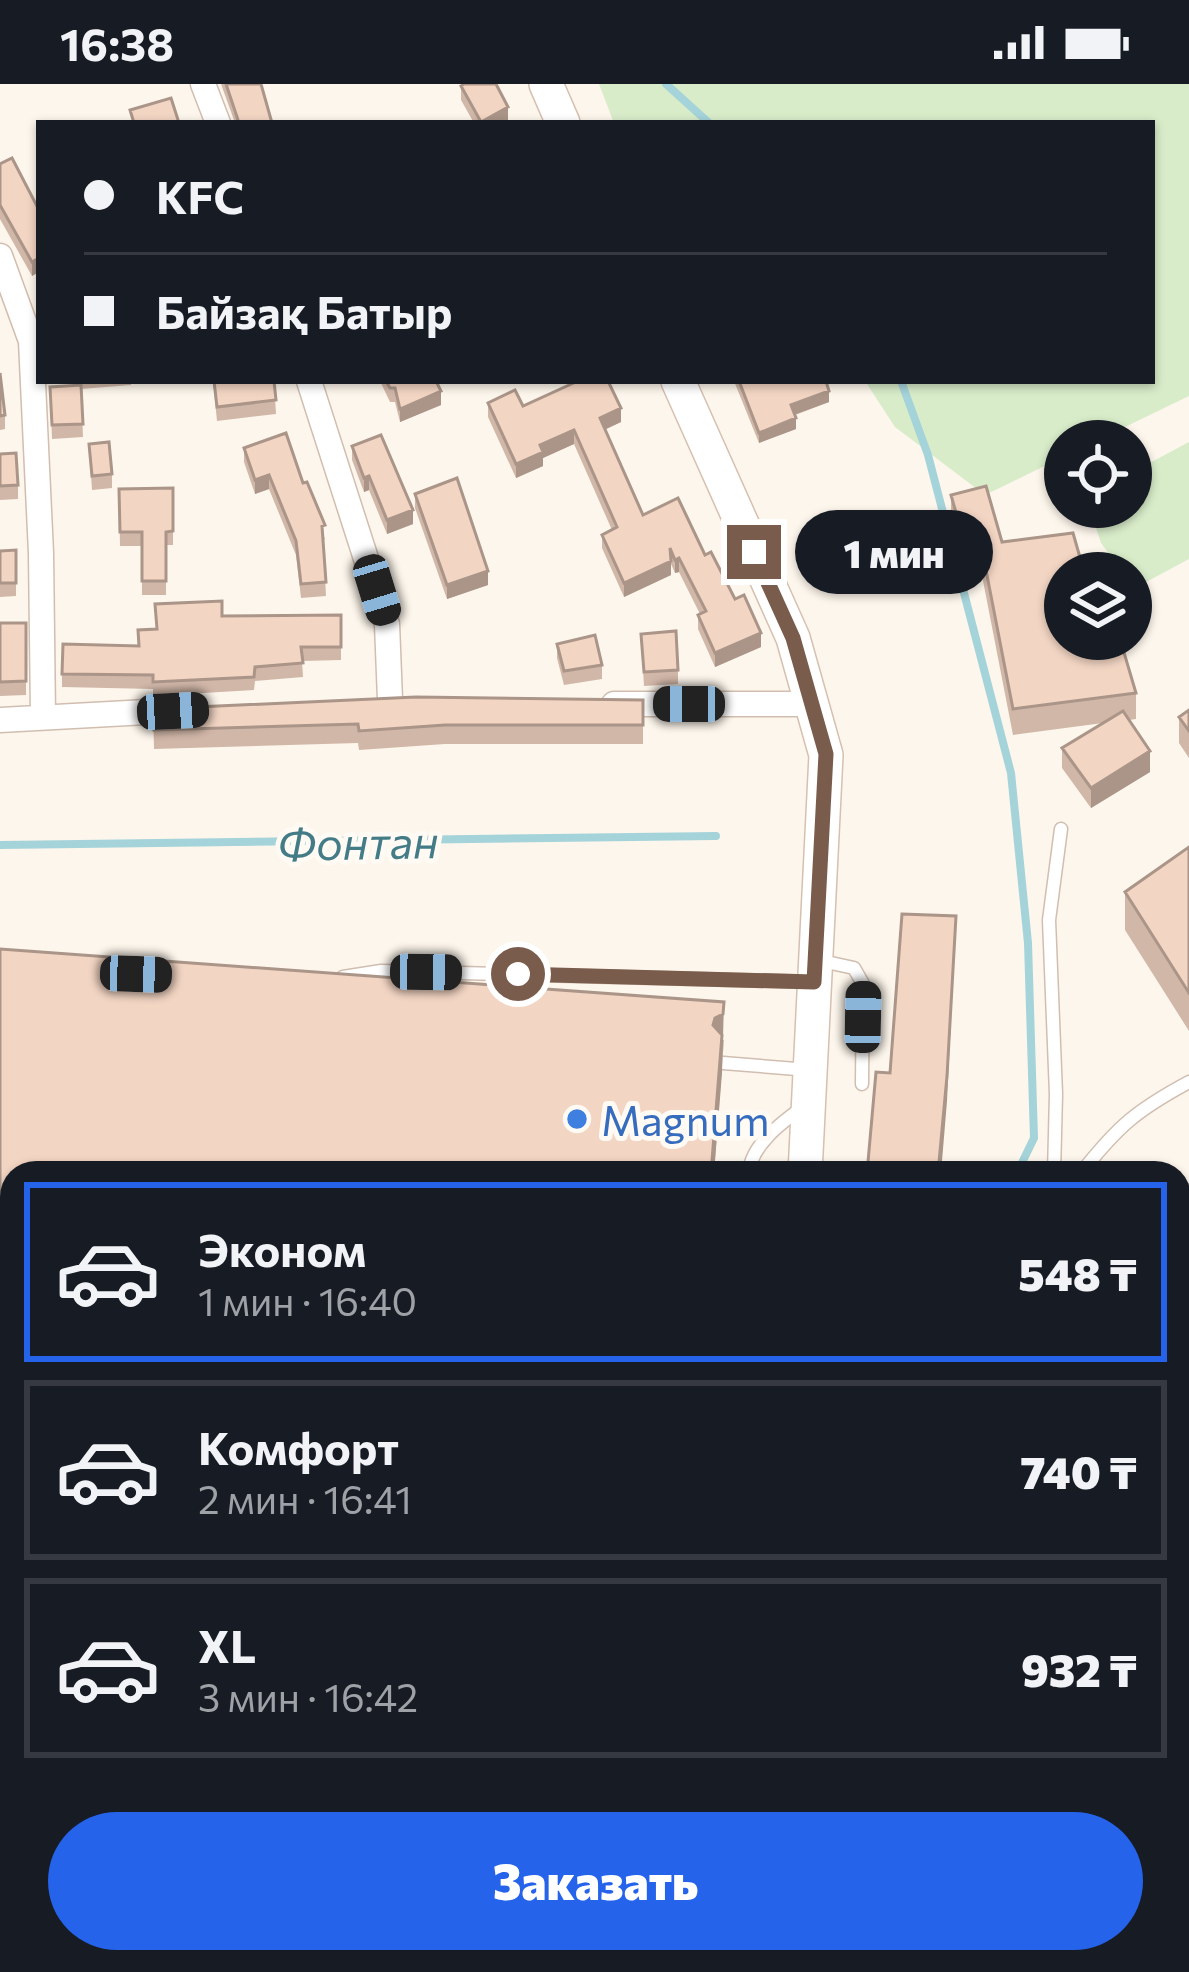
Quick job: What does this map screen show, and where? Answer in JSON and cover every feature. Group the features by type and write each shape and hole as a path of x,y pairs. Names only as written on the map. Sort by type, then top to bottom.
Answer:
{"street":[{"path":"203,84 217,120"},
{"path":"545,84 562,120"},
{"path":"0,256 31,340 43,717"},
{"path":"310,384 387,624 390,701"},
{"path":"679,384 793,638 826,754 806,1161"},
{"path":"582,704 814,704"},
{"path":"0,720 205,710"}],"lane":[{"path":"1054,1161 1049,920 1061,829"},
{"path":"332,978 381,971 854,968 863,984 862,1084"},
{"path":"723,1063 810,1086 750,1161"},
{"path":"1090,1161 1139,1108 1189,1082"}],"green space":[{"path":"599,84 1189,84 1189,396 1139,420 1044,420 1044,466 985,495 895,427 867,384 1155,384 1155,120 613,120"},
{"path":"1189,442 1189,559 1152,579 1152,552 1108,552 1096,528 1152,528 1152,462"}],"building":[{"path":"226,84 261,84 271,120 238,120"},
{"path":"496,84 508,107 480,120 461,86"},
{"path":"171,98 178,120 133,120 130,110"},
{"path":"12,158 36,204 36,260 32,262 0,205 0,164"},
{"path":"0,373 5,415 0,416"},
{"path":"214,384 274,384 276,400 217,407"},
{"path":"388,384 438,384 441,391 400,409 395,388"},
{"path":"571,384 609,384 621,408 600,418 643,515 678,498 705,555 711,552 735,599 744,595 761,633 715,653 698,615 706,611 670,548 671,561 624,583 602,535 617,527 574,430 540,445 543,452 516,464 488,403 515,390 523,406"},
{"path":"740,384 827,384 829,391 791,405 796,418 759,433"},
{"path":"81,385 83,424 52,425 50,387"},
{"path":"286,433 303,483 307,482 325,525 326,582 301,584 296,541 269,475 255,480 244,448"},
{"path":"381,435 413,510 387,520 352,446"},
{"path":"109,442 112,474 92,476 89,444"},
{"path":"16,453 18,485 0,486 0,454"},
{"path":"457,478 488,571 447,585 415,494"},
{"path":"986,486 1002,542 1073,533 1078,552 1044,552 1044,660 1126,660 1136,693 1013,709 978,529 962,534 951,495"},
{"path":"173,488 173,531 166,532 166,581 142,581 142,532 120,532 119,489"},
{"path":"16,550 16,583 0,583 0,551"},
{"path":"222,601 222,616 341,615 341,647 301,647 303,663 255,667 254,677 153,682 153,675 62,674 63,644 139,646 138,630 157,629 155,604"},
{"path":"0,623 26,623 26,681 0,682"},
{"path":"676,631 678,670 644,672 641,634"},
{"path":"595,635 602,665 564,671 557,644"},
{"path":"416,697 643,700 643,725 445,725 359,731 358,724 154,730 153,709"},
{"path":"1189,710 1189,731 1179,717"},
{"path":"1123,711 1150,751 1091,788 1062,748"},
{"path":"1189,847 1189,993 1125,892"},
{"path":"902,914 956,916 939,1161 868,1161 876,1072 890,1073"},
{"path":"0,949 724,1002 723,1014 713,1025 722,1035 712,1161 0,1161"}],"waterway":[{"path":"666,84 706,120"},
{"path":"902,384 928,455 1011,773 1028,943 1034,1138 1023,1161"},
{"name":"Фонтан","path":"0,845 716,836"}],"place":[{"name":"Magnum","path":"577,1119"}],"route":[{"path":"518,974 814,982 826,754 793,638 754,552"}]}
